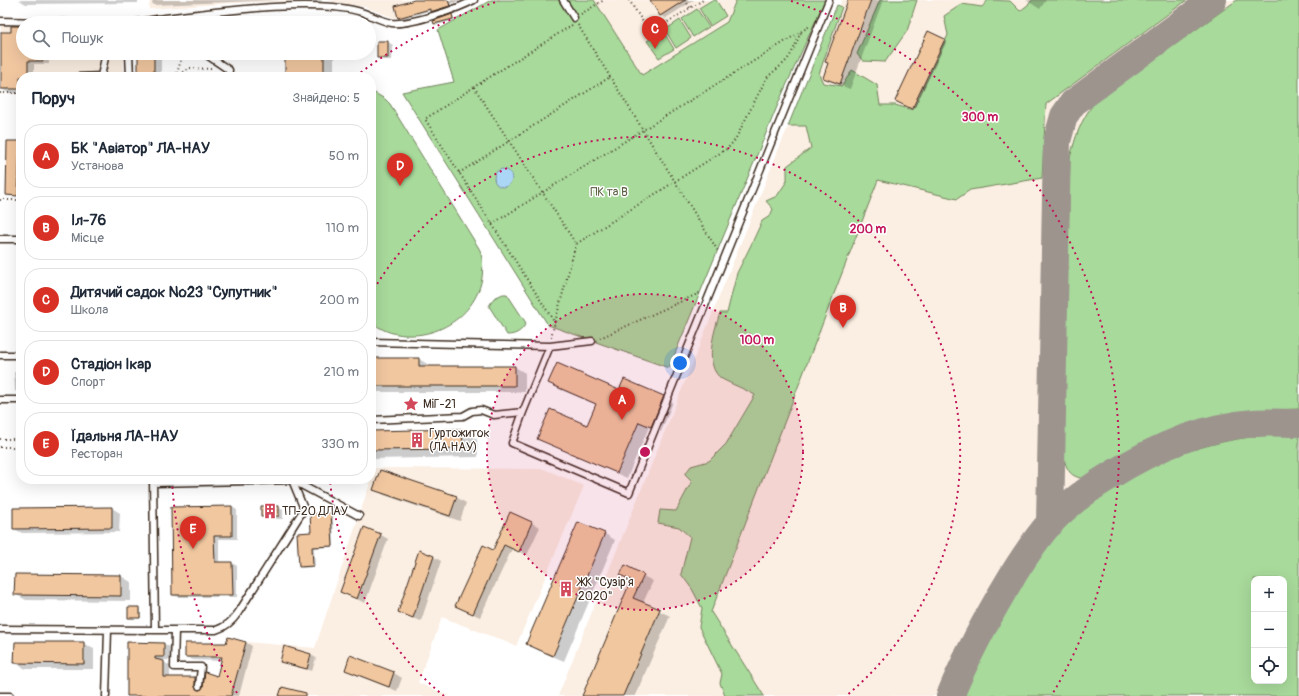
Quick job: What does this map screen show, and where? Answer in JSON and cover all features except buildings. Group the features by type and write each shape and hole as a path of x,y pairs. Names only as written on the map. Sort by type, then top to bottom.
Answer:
{"lane":[{"path":"376,18 393,23 404,23 462,6 474,0"},
{"path":"563,0 574,18"},
{"path":"550,346 512,443 629,493 830,0"},
{"path":"179,16 255,8 334,7 360,12 370,16"},
{"path":"0,20 16,21"},
{"path":"101,72 104,60"},
{"path":"130,60 130,72"},
{"path":"214,60 228,70"},
{"path":"0,239 16,239"},
{"path":"376,342 550,346 592,341"},
{"path":"0,355 16,355"},
{"path":"0,400 16,400"},
{"path":"376,420 463,416 481,410 494,415 523,412"},
{"path":"153,484 154,630"},
{"path":"0,629 216,630 225,627 232,621 304,509 294,484"},
{"path":"299,484 359,516"},
{"path":"106,696 108,630"},
{"path":"175,630 174,667 201,667 199,686"},
{"path":"0,696 10,696"}],"path":[{"path":"574,18 604,0"},
{"path":"629,0 650,33 703,0"},
{"path":"685,0 690,8"},
{"path":"492,224 821,19"},
{"path":"555,323 425,118 576,22 724,260"},
{"path":"550,346 576,244 728,148 735,140 766,79 786,61 802,30"},
{"path":"178,72 182,60"},
{"path":"183,72 188,68 228,70"},
{"path":"460,172 610,77"},
{"path":"474,87 576,244"},
{"path":"0,93 16,93"},
{"path":"0,200 16,200"},
{"path":"592,341 712,288"},
{"path":"0,439 16,439"},
{"path":"0,448 16,447"}],"shaded area":[{"path":"150,0 325,0 233,3 149,9"},
{"path":"325,0 460,0 398,19 365,7"},
{"path":"594,0 736,0 727,22 642,75"},
{"path":"842,0 1299,0 1299,696 558,696 780,146"},
{"path":"1,25 16,26 16,60 124,60 124,72 16,72 16,89 1,89"},
{"path":"376,468 544,469 584,486 516,646 442,617 418,683 450,696 199,696 205,672 217,675 228,637 246,642 315,648 370,484 376,484"}],"green space":[{"name":"ПК та В","path":"491,0 594,0 642,75 727,22 736,0 825,0 781,97 669,368 548,325 402,92 454,82 438,30"},
{"path":"712,0 716,0 726,16 710,26 699,8"},
{"path":"880,0 917,0 907,31 885,62 863,61 857,54"},
{"path":"988,0 1010,1 1020,11 1032,0 1187,0 1046,104 1042,178 970,190 957,199 878,180 711,612 764,696 725,696 720,683 722,674 699,627 702,608 692,589 681,574 690,537 679,527 658,523 660,510 676,511 692,481 685,474 691,466 709,461 726,444 755,395 722,379 716,373 711,357 713,338 720,313 727,313 737,273 762,221 770,216 773,209 766,201 777,196 787,181 787,166 811,148 806,126 788,126 837,5 842,7 819,74 823,83 842,86 852,70 877,85 880,105 895,105 913,110 948,35 944,16 962,4 982,7"},
{"path":"1237,0 1299,0 1299,409 1250,411 1206,420 1164,435 1124,455 1086,479 1076,477 1068,469 1063,455 1070,158 1077,136 1085,116 1094,103"},
{"path":"697,9 709,27 693,37 682,19"},
{"path":"680,20 691,38 676,48 665,30"},
{"path":"663,31 674,49 659,58 647,41"},
{"path":"376,94 390,104 480,250 483,268 481,284 475,299 465,312 453,322 438,330 422,334 395,334 376,325"},
{"path":"507,294 526,323 521,330 513,334 507,335 489,306 494,298"},
{"path":"1299,433 1299,696 962,696 989,637 1005,608 1039,555 1055,536 1094,502 1138,473 1186,452 1230,440"}],"water":[{"path":"503,169 509,172 512,178 509,184 503,187 497,184 494,178 497,172"}],"taxiway":[{"path":"1050,524 1057,141 1064,116 1073,103 1213,0"},
{"path":"950,696 963,666 1002,592 1049,524 1062,510 1077,498 1092,487 1142,457 1196,434 1234,425 1254,423 1299,423"}],"place":[{"name":"Дитячий садок №23 \"Супутник\"","path":"655,49"},
{"name":"Стадіон Ікар","path":"400,186"},
{"name":"Іл-76","path":"843,328"},
{"name":"МіГ-21","path":"411,404"},
{"name":"БК \"Авіатор\" ЛА-НАУ","path":"622,420"},
{"name":"Гуртожиток (ЛА НАУ)","path":"417,440"},
{"name":"ТП-20 ДЛАУ","path":"270,511"},
{"name":"Їдальня ЛА-НАУ","path":"193,549"},
{"name":"ЖК \"Сузір'я 2020\"","path":"566,589"}]}
